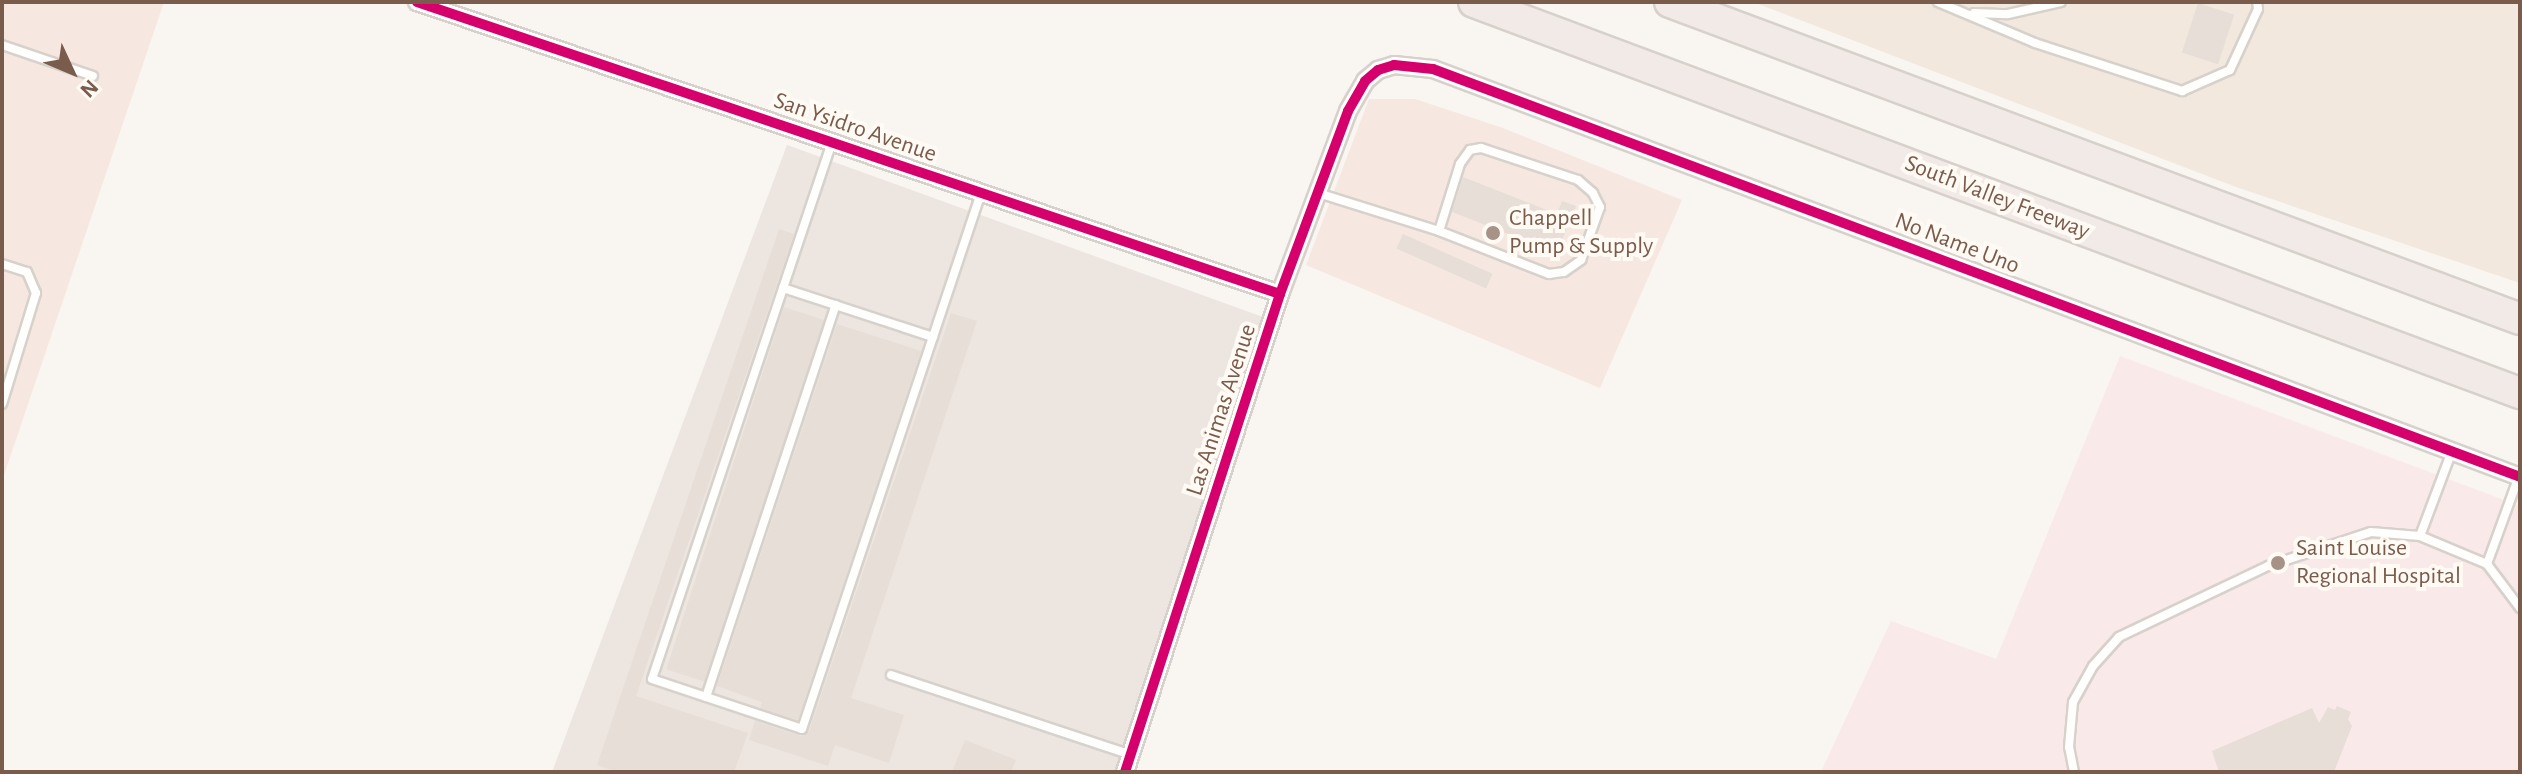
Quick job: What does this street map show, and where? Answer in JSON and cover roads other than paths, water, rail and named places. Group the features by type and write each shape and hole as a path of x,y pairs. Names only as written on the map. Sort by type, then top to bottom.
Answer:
{"highway":[{"name":"South Valley Freeway","path":"1474,2 2520,393"},
{"path":"1670,2 2520,319"}],"street":[{"name":"San Ysidro Avenue","path":"417,2 1280,294"},
{"name":"No Name Uno","path":"1378,70 1394,65 1433,69 2520,476"},
{"name":"Las Animas Avenue","path":"1125,772 1280,294 1348,111 1365,81 1378,70"}],"lane":[{"path":"1938,2 2035,43 2182,91 2230,70 2258,9 2257,2"},
{"path":"1965,12 2008,14 2061,2"},
{"path":"2,45 93,76"},
{"path":"832,142 652,679 802,729 981,192"},
{"path":"1318,193 1439,231 1549,274 1564,272 1581,260 1600,207 1593,193 1578,180 1481,148 1470,150 1460,164 1439,231"},
{"path":"2,264 27,272 36,293 2,404"},
{"path":"783,288 933,337"},
{"path":"706,697 836,305"},
{"path":"2420,536 2452,451"},
{"path":"2487,564 2520,476"},
{"path":"2074,772 2069,747 2073,702 2093,666 2119,637 2268,566 2371,532 2420,536 2487,564 2520,608"},
{"path":"891,675 1131,755"}],"place":[{"name":"Chappell Pump & Supply","path":"1493,233"},
{"name":"Saint Louise Regional Hospital","path":"2278,563"}]}
